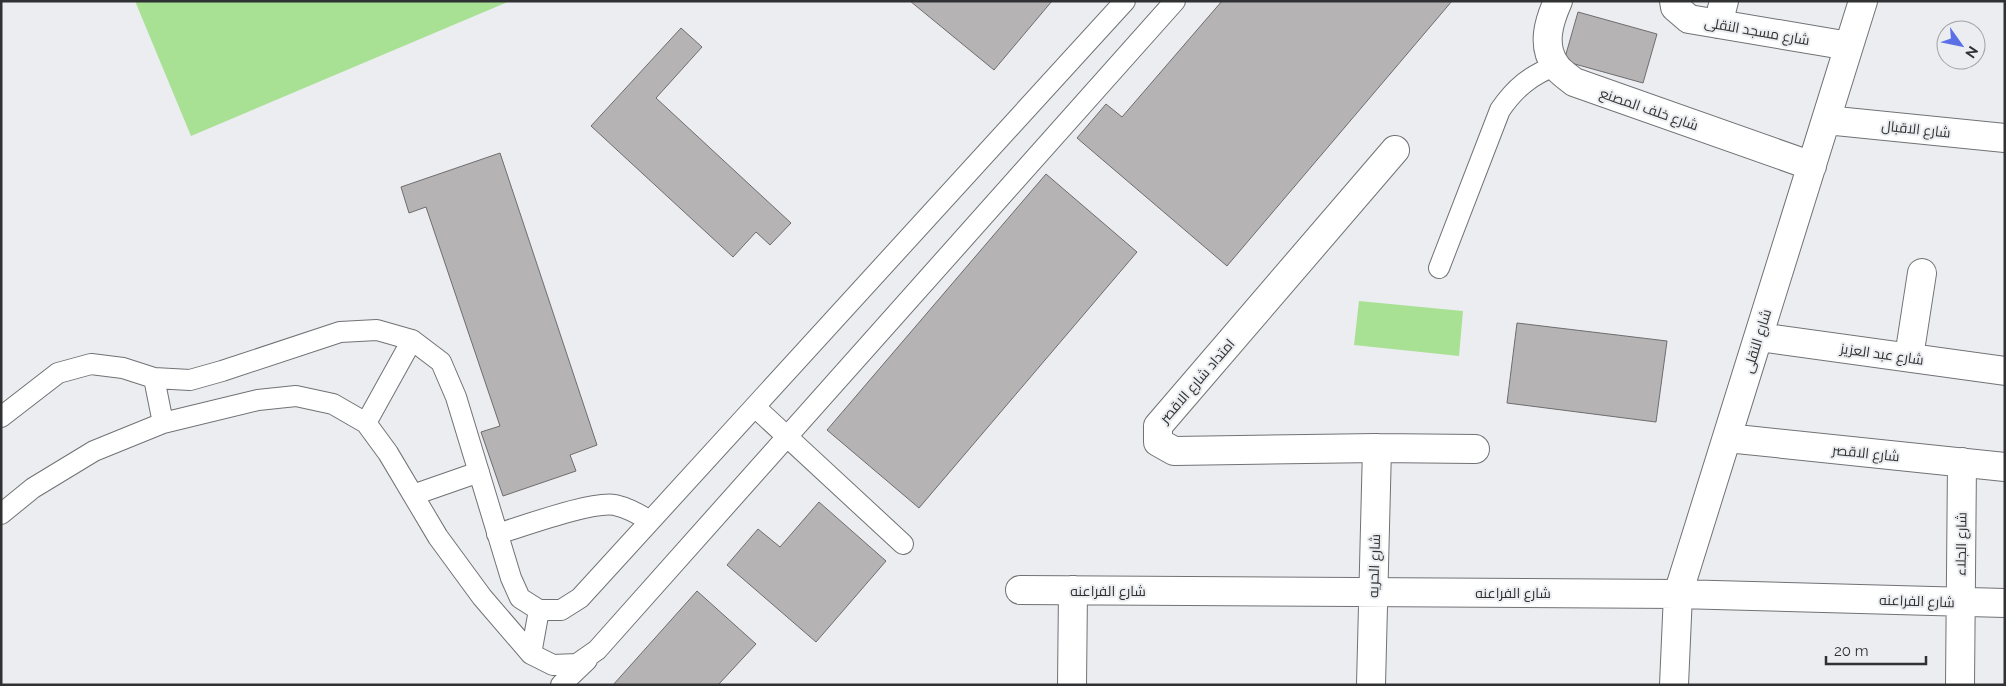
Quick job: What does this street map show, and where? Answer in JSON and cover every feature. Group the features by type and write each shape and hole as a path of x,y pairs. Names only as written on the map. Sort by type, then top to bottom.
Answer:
{"street":[{"path":"1555,66 1547,42 1551,18 1558,1"},
{"name":"شارع مسجد النقلى","path":"1674,1 1676,7 1689,19 1721,13 1849,46"},
{"name":"شارع النقلى","path":"1674,685 1678,594 1863,1"},
{"name":"شارع خلف المصنع","path":"1555,66 1574,82 1812,166"},
{"name":"شارع الاقبال","path":"1826,120 2005,138"},
{"name":"امتداد شارع الاقصر","path":"1395,150 1158,426 1158,442 1174,451 1377,448 1475,449"},
{"path":"1909,357 1922,273"},
{"name":"شارع عبد العزيز","path":"1759,337 2005,370"},
{"name":"شارع الاقصر","path":"1727,438 2005,467"},
{"name":"شارع الحريه","path":"1371,685 1377,448"},
{"name":"شارع الجلاء","path":"1960,685 1962,462"},
{"name":"شارع الفراعنه","path":"1020,590 1678,594 2005,603"},
{"path":"1072,685 1073,590"}],"lane":[{"path":"1,417 58,373 92,364 123,368 154,378 190,380 340,332 377,330 412,340 441,362 456,397 511,578 520,598 539,610 561,610 580,598 1125,1"},
{"path":"562,685 597,650 788,437 1175,1"},
{"path":"1439,268 1500,110 1510,95 1523,82 1538,72 1555,66"},
{"path":"366,423 412,340"},
{"path":"154,378 163,423"},
{"path":"1,514 33,488 94,451 163,423 258,400 296,396 334,404 366,423 388,453 438,536 482,597 532,654 552,665 577,664 597,650"},
{"path":"755,407 903,544"},
{"path":"413,495 479,472"},
{"path":"498,534 593,505 613,505 626,508 633,510 650,521"},
{"path":"532,654 539,610"}],"green space":[{"path":"135,1 510,1 191,136"},
{"path":"1359,301 1463,311 1459,356 1354,345"}],"building":[{"path":"910,1 1052,1 994,70"},
{"path":"1222,1 1452,1 1227,266 1077,138 1106,104 1122,117"},
{"path":"1578,12 1657,34 1643,83 1564,61"},
{"path":"681,28 702,47 656,98 791,223 770,245 756,232 733,257 591,126"},
{"path":"500,153 597,445 570,455 576,471 503,496 481,432 500,426 426,207 409,213 401,187"},
{"path":"1046,174 1137,252 919,508 827,430"},
{"path":"1517,323 1667,341 1656,422 1507,403"},
{"path":"819,502 886,561 816,642 727,565 758,529 780,547"},
{"path":"697,591 756,644 718,685 613,685"}]}
